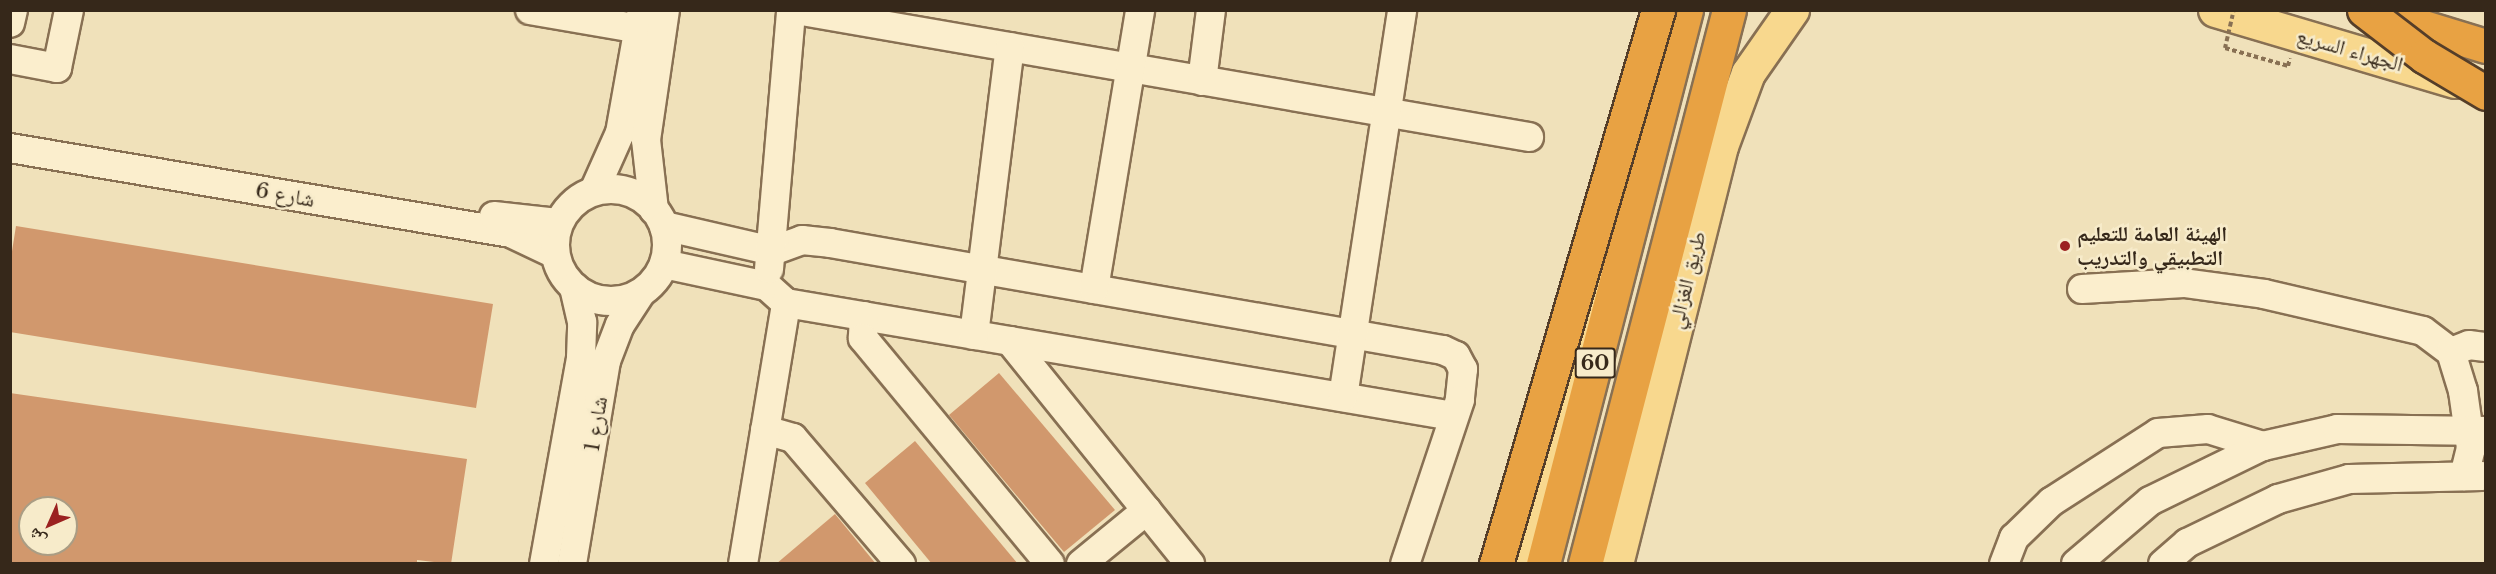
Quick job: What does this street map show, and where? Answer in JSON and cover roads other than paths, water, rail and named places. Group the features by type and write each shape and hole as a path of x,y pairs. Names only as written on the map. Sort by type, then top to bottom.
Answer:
{"highway":[{"path":"1496,564 1657,10"},
{"name":"60","path":"1543,564 1686,10"},
{"name":"طريق الغزالي","path":"1585,564 1730,10"},
{"path":"2366,10 2424,56 2486,92"},
{"name":"الجهراء السريع","path":"2366,10 2486,46"},
{"path":"1608,479 1608,564"}],"main road":[{"path":"1521,564 1653,62 1657,10"},
{"name":"طريق الغزالي","path":"1616,564 1721,146 1748,73 1792,10"},
{"name":"الجهراء السريع","path":"2215,10 2486,92"}],"street":[{"path":"10,23 13,10"},
{"path":"10,59 57,68 69,10"},
{"path":"530,10 652,21"},
{"path":"743,564 765,430 777,294 772,251 791,10"},
{"path":"796,10 1529,137"},
{"path":"1094,289 1140,10"},
{"path":"1202,81 1211,10"},
{"path":"1342,397 1384,112 1402,10"},
{"path":"594,191 620,134 652,21"},
{"path":"652,21 646,140 659,218 664,264 641,293 606,301 574,287 555,254 558,223 576,201 594,191 616,189 637,195 659,218 772,251 802,240 1353,334 1456,356 1463,369 1460,400 1406,564"},
{"path":"974,335 1010,47"},
{"name":"شارع 6","path":"10,132 515,220 558,223"},
{"name":"شارع 6","path":"10,148 511,233 555,254"},
{"path":"664,264 864,316 1453,416"},
{"path":"2082,289 2184,283 2264,294 2423,331 2451,352 2477,430 2470,462 2475,476 2349,479 2278,499 2187,543 2163,564"},
{"name":"شارع 1","path":"544,564 581,358 582,322 574,287"},
{"name":"شارع 1","path":"572,564 606,361 620,325 641,293"},
{"path":"864,316 863,339 1050,564"},
{"path":"1010,341 1190,564"},
{"path":"2451,352 2469,345 2486,347"},
{"path":"2004,564 2014,538 2051,502 2158,433 2208,429 2263,446"},
{"path":"2076,564 2150,501 2263,446 2337,429 2477,430"},
{"path":"765,430 793,438 901,564"},
{"path":"1081,564 1147,510"}],"place":[{"name":"الهيئة العامة للتعليم التطبيقي والتدريب","path":"2065,246"}]}
